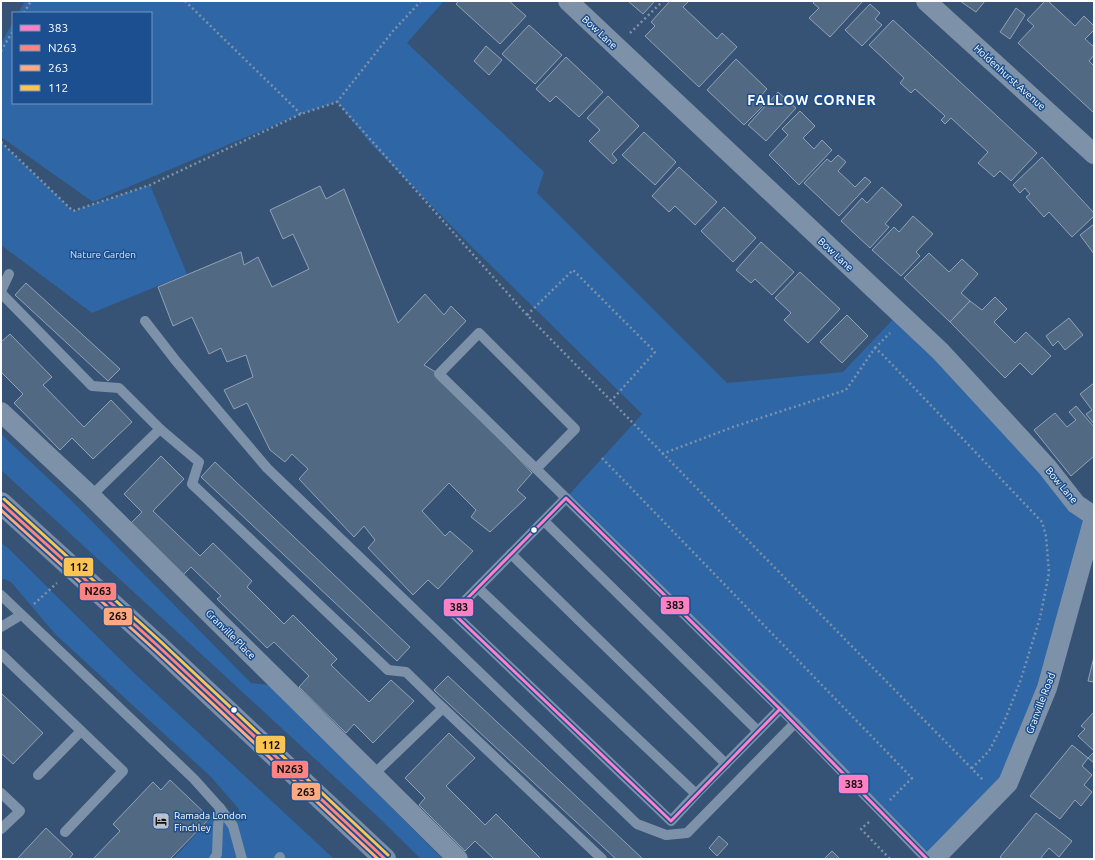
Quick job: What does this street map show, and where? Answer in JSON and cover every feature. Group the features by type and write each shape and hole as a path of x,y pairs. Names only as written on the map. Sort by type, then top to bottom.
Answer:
{"main road":[{"path":"1,503 157,645 385,859"}],"street":[{"name":"Bow Lane","path":"568,1 940,351 1047,467 1076,504 1094,517"},
{"name":"Holdenhurst Avenue","path":"926,1 1094,154"},
{"name":"Granville Place","path":"1,412 91,496 458,859"},
{"name":"Granville Road","path":"934,859 1008,783 1047,688 1088,562 1094,517"}],"lane":[{"path":"9,274 1,292 92,386 119,388 160,429 199,462 192,484 388,670 406,672 602,859"},
{"path":"145,321 176,361 267,468 637,824 666,835 687,833 795,723"},
{"path":"536,469 575,429 479,333 439,374 795,723 927,859"},
{"path":"91,496 160,429"},
{"path":"566,498 453,613 671,821 780,709"},
{"path":"544,521 758,731"},
{"path":"511,554 726,764"},
{"path":"478,588 696,794"},
{"path":"1,595 194,779 220,808 233,826 242,859"},
{"path":"1,627 22,615"},
{"path":"1,654 123,771 65,832"},
{"path":"373,775 443,708"},
{"path":"38,775 81,730"},
{"path":"1,793 20,811 1,829"},
{"path":"214,859 217,854 220,808"}],"path":[{"path":"25,12 31,1"},
{"path":"186,1 301,114"},
{"path":"1,142 73,211 150,185 301,114 337,102 393,31 421,1"},
{"path":"616,47 663,1"},
{"path":"1,52 12,33"},
{"path":"337,102 527,315 997,794"},
{"path":"527,315 573,270 655,352 611,401"},
{"path":"662,454 733,427 846,390 875,348 882,354 1042,522 1046,536 1049,572 1040,618 1029,657 1004,722 988,751 971,768"},
{"path":"602,458 912,778 861,830 890,859"},
{"path":"39,598 56,583"}],"green space":[{"path":"25,1 444,1 407,43 544,172 537,193 727,383 843,372 899,313 1093,522 1008,783 934,859 566,498 642,414 471,246 371,144 337,102 301,114 93,202 1,137 1,43 12,24 12,104 152,104 152,12 19,12"},
{"name":"Nature Garden","path":"1,142 73,211 150,185 187,274 92,313 1,245"},
{"path":"1,434 69,498 251,683 269,685 443,859 421,859 376,815 1,470"},
{"path":"1,543 8,548 133,672 334,859 173,859 220,808 242,822 238,808 210,776 55,634 11,582 1,578"}],"building":[{"path":"459,1 509,1 526,16 500,44 456,4"},
{"path":"628,1 655,1 643,14"},
{"path":"670,1 689,1 683,7 717,39 722,33 737,47 699,87 645,36 655,26 651,22"},
{"path":"815,1 863,1 830,37 809,18 819,8 813,3"},
{"path":"960,1 985,1 976,12"},
{"path":"1045,1 1048,1 1075,26 1084,16 1094,26 1094,30 1085,39 1094,47 1094,55 1089,61 1094,66 1094,113 1018,43 1034,26 1027,20"},
{"path":"870,4 880,13 875,19 882,25 862,46 845,30"},
{"path":"1016,8 1025,15 1010,39 1000,32"},
{"path":"893,20 1037,153 1011,181 1000,171 994,177 978,163 988,152 951,118 945,124 941,120 945,116 915,89 911,93 900,83 904,78 869,45"},
{"path":"529,25 562,55 535,84 502,54"},
{"path":"486,46 502,60 489,75 474,61"},
{"path":"566,57 603,92 579,117 556,96 550,102 536,89"},
{"path":"736,59 767,89 757,100 763,106 744,125 707,90"},
{"path":"778,92 796,108 766,141 748,125"},
{"path":"608,96 639,126 612,154 617,160 613,164 589,141 600,130 587,118"},
{"path":"800,111 815,126 803,138 814,149 822,140 832,150 799,185 769,155 788,135 782,129"},
{"path":"644,132 676,162 655,185 622,155"},
{"path":"838,155 846,162 838,171 855,187 865,177 871,182 839,216 804,183 827,159 831,162"},
{"path":"1042,157 1094,213 1094,216 1072,237 1049,212 1044,217 1026,197 1030,194 1025,188 1020,193 1013,185"},
{"path":"679,167 717,202 695,225 675,206 669,212 652,196"},
{"path":"320,186 326,199 344,189 398,323 425,294 444,315 451,306 466,321 424,365 439,374 532,473 517,490 526,498 490,532 471,517 476,510 449,483 422,511 445,536 450,531 473,551 438,589 428,580 413,595 368,548 375,540 364,526 354,537 299,479 308,469 292,454 285,462 270,450 247,403 234,409 224,390 253,377 246,355 227,362 221,348 209,354 192,317 173,326 158,287 241,252 244,265 258,257 272,287 309,269 293,234 283,239 270,210"},
{"path":"882,187 902,205 885,224 889,227 870,248 841,221 862,198 867,203"},
{"path":"724,207 756,238 733,262 701,231"},
{"path":"913,216 933,234 916,252 920,256 901,276 872,250 894,227 899,232"},
{"path":"1094,224 1094,254 1080,235"},
{"path":"761,242 794,272 772,295 755,279 751,283 736,270"},
{"path":"929,253 949,272 962,259 978,274 961,293 970,301 950,322 904,278"},
{"path":"800,272 840,309 808,343 784,320 791,313 775,298"},
{"path":"26,283 120,369 108,381 15,295"},
{"path":"995,297 1007,309 994,322 1015,343 1026,332 1051,356 1032,375 1020,363 1005,378 950,322 970,301 982,310"},
{"path":"847,315 868,336 842,363 820,342"},
{"path":"1069,318 1083,335 1065,350 1058,341 1053,346 1046,336"},
{"path":"10,334 52,377 43,385 84,427 111,400 132,422 93,459 72,438 60,450 14,403 23,394 1,372 1,342"},
{"path":"1094,383 1094,424 1086,414 1092,410 1080,394"},
{"path":"1076,406 1094,427 1094,456 1071,476 1034,430 1055,413 1067,427 1076,420 1069,412"},
{"path":"161,456 184,479 153,511 200,556 213,543 252,581 247,587 284,624 293,615 337,659 331,665 369,702 391,680 414,701 373,743 354,724 346,733 299,687 309,676 274,642 267,648 217,599 221,596 191,567 183,575 130,524 142,512 124,494"},
{"path":"215,462 410,647 397,661 201,477"},
{"path":"1094,657 1094,682 1088,681"},
{"path":"448,676 643,859 616,859 434,690"},
{"path":"1,693 43,733 13,764 1,753"},
{"path":"1094,712 1094,751 1078,736 1085,729 1081,726"},
{"path":"449,733 475,758 446,786 485,825 496,814 541,859 494,859 475,841 465,851 419,805 425,798 405,778"},
{"path":"1072,745 1088,758 1082,766 1092,775 1084,785 1092,792 1081,806 1075,800 1060,819 1030,796"},
{"path":"1094,752 1094,763 1088,758"},
{"name":"Ramada London Finchley","path":"170,780 210,818 170,859 93,859 120,831 113,824 153,782 161,790"},
{"path":"1036,813 1072,841 1059,857 1049,848 1040,859 1003,859 1000,857"},
{"path":"46,828 73,854 69,859 17,859"},
{"path":"719,836 728,844 717,856 709,848"},
{"path":"832,851 840,859 824,859"}],"transit line":[{"name":"383","path":"566,498 780,709 671,821 453,613 566,498"},
{"name":"112","path":"4,499 160,641 388,855"},
{"name":"N263","path":"1,503 157,645 385,859"},
{"name":"263","path":"1,510 154,649 378,859"},
{"name":"383","path":"780,709 927,859"}],"place":[{"name":"Ramada London Finchley","path":"161,821"}],"district":[{"name":"FALLOW CORNER","path":"812,100"}]}
